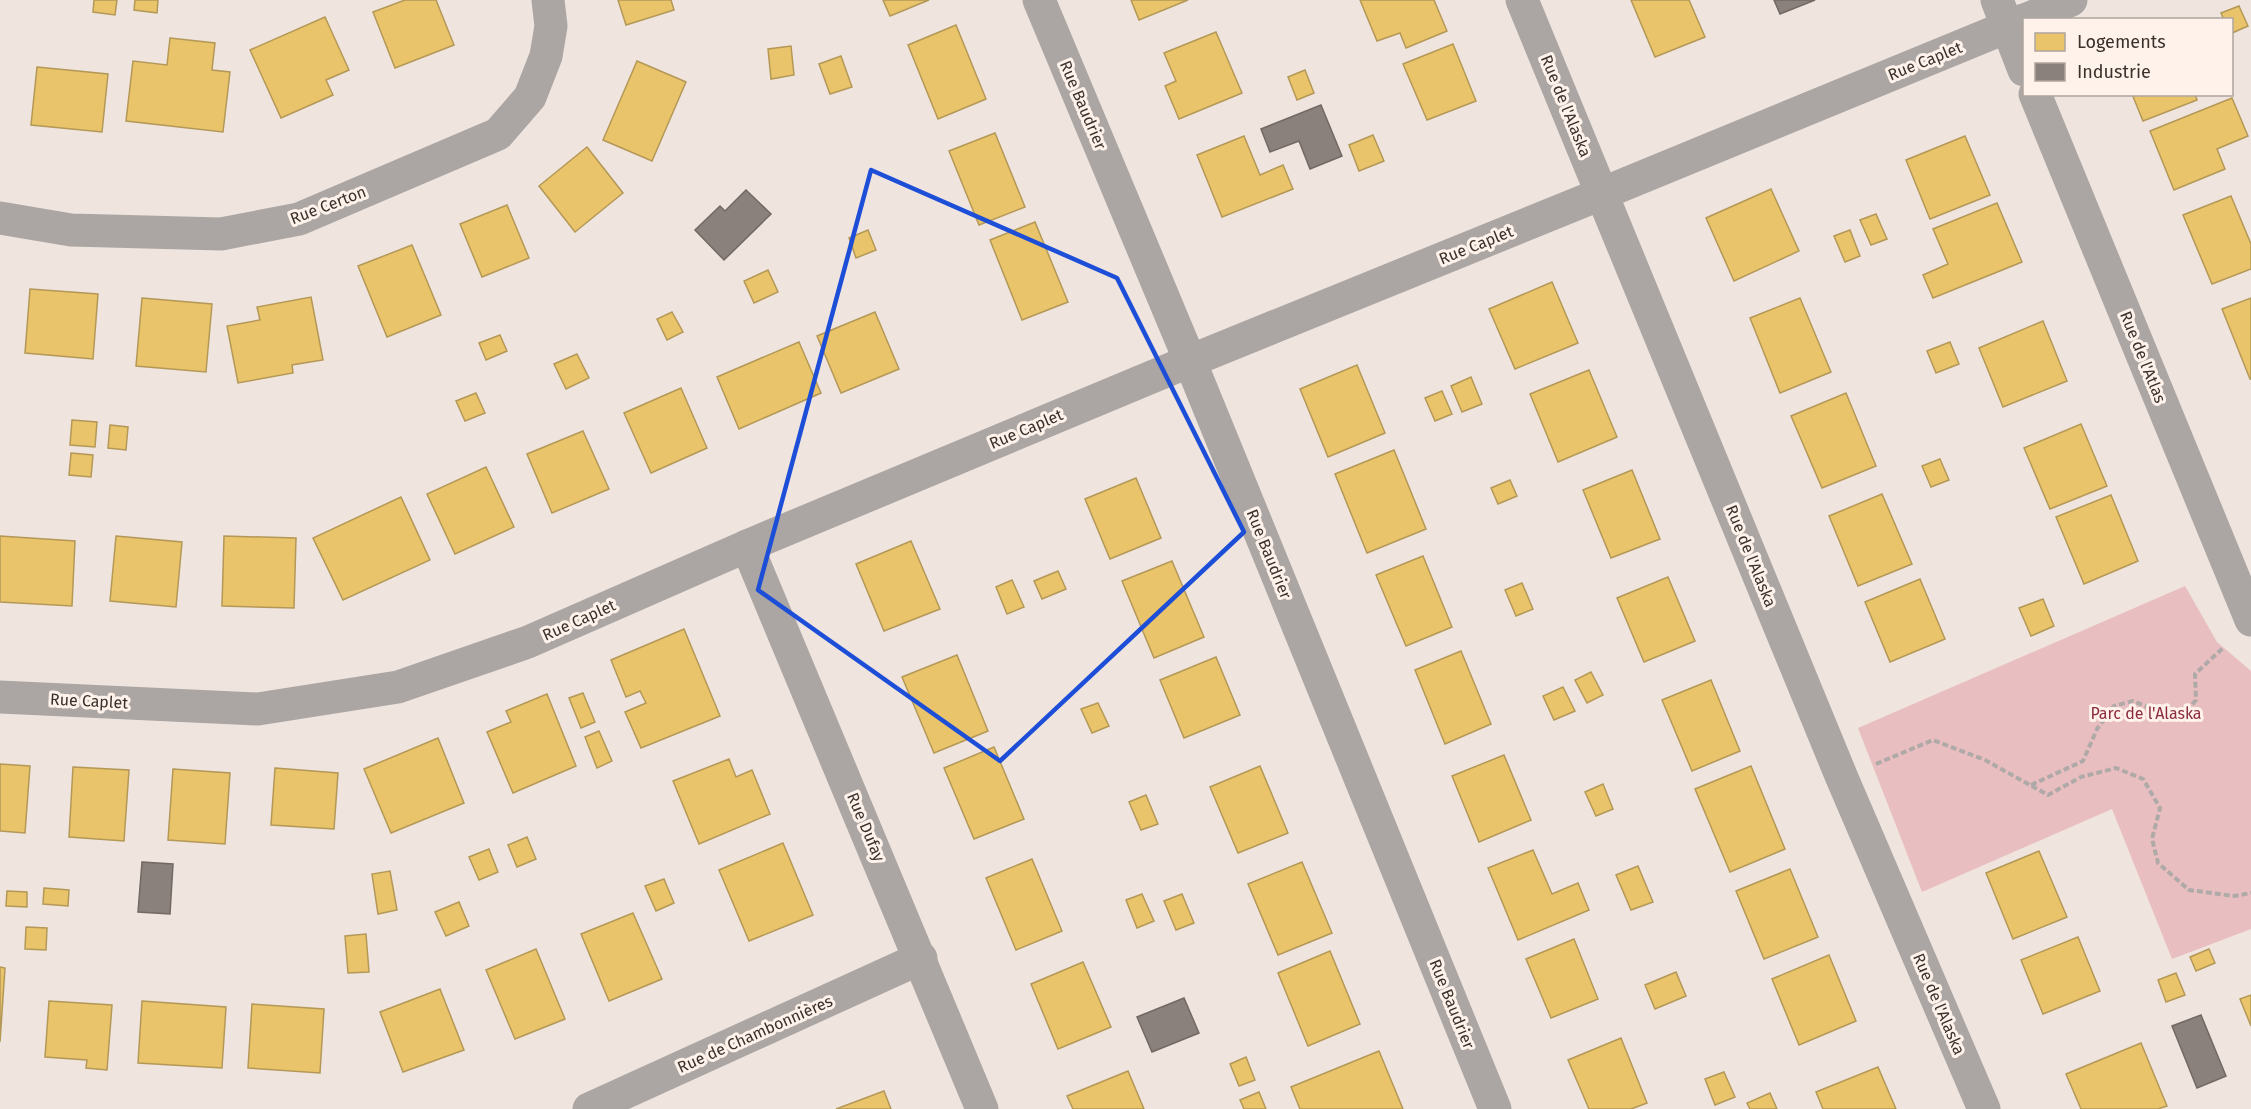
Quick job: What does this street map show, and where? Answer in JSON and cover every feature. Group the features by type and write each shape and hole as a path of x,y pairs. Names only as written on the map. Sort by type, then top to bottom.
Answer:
{"street":[{"name":"Rue Certon","path":"0,218 71,230 221,234 299,219 498,134 530,97 546,56 551,26 548,0"},
{"name":"Rue Baudrier","path":"1039,0 1190,361 1495,1109"},
{"name":"Rue de l'Alaska","path":"1522,0 1842,778 1984,1109"},
{"name":"Rue Caplet","path":"0,697 258,709 398,687 528,642 747,546 1190,361 1601,194 2013,17 2072,0"},
{"path":"2013,17 2023,61"},
{"name":"Rue de l'Atlas","path":"2036,96 2251,620"},
{"name":"Rue Dufay","path":"747,546 921,958 982,1109"},
{"name":"Rue de Chambonnières","path":"589,1109 921,958"}],"path":[{"path":"2031,785 2083,761 2097,729 2114,706 2133,701 2169,716 2185,713 2196,700 2195,674 2225,647"},
{"path":"1842,778 1933,740 1984,760 2048,795 2081,777 2116,768 2143,779 2160,808 2152,839 2158,863 2188,890 2234,896 2251,893"}],"highlighted area":[{"path":"871,170 1117,278 1244,532 1000,761 758,590"}],"green space":[{"name":"Parc de l'Alaska","path":"2185,586 2217,642 2251,671 2251,929 2172,959 2112,809 1922,892 1858,728"}],"building: Logements":[{"path":"94,0 117,0 115,15 93,12"},
{"path":"135,0 158,0 157,13 134,10"},
{"path":"405,0 436,0 454,45 395,68 373,12"},
{"path":"618,0 671,0 674,10 626,25"},
{"path":"883,0 929,0 890,16"},
{"path":"1131,0 1188,0 1139,20"},
{"path":"1360,0 1434,0 1447,31 1406,48 1400,33 1377,41"},
{"path":"1631,0 1689,0 1705,37 1655,57"},
{"path":"2239,6 2248,26 2233,33 2233,18 2223,18 2221,13"},
{"path":"325,17 349,70 326,80 333,95 281,118 250,50"},
{"path":"956,25 986,99 938,119 908,45"},
{"path":"1216,32 1242,93 1179,119 1165,86 1176,81 1164,53"},
{"path":"170,38 215,43 212,70 230,72 223,132 126,121 133,61 167,65"},
{"path":"1453,44 1476,101 1427,120 1403,64"},
{"path":"791,46 794,75 771,79 768,49"},
{"path":"841,56 852,87 830,94 819,64"},
{"path":"637,61 686,82 652,161 603,140"},
{"path":"37,67 108,74 102,132 31,125"},
{"path":"1305,70 1314,93 1297,100 1288,77"},
{"path":"2133,96 2196,96 2197,100 2143,121"},
{"path":"2232,98 2248,136 2217,149 2225,169 2174,190 2150,131"},
{"path":"995,133 1025,207 979,225 949,151"},
{"path":"1373,135 1384,161 1359,171 1349,145"},
{"path":"1244,136 1260,175 1283,165 1293,189 1222,217 1197,155"},
{"path":"1965,136 1990,195 1930,219 1906,160"},
{"path":"587,147 623,193 575,232 539,186"},
{"path":"1771,189 1799,251 1734,281 1706,218"},
{"path":"2231,196 2251,244 2251,269 2212,284 2183,215"},
{"path":"1997,203 2022,262 1933,298 1923,275 1948,264 1933,229"},
{"path":"507,205 529,258 482,277 460,224"},
{"path":"1876,214 1887,239 1871,245 1860,220"},
{"path":"1035,222 1068,302 1022,320 990,240"},
{"path":"868,230 876,250 856,258 849,238"},
{"path":"1850,230 1860,256 1845,262 1834,236"},
{"path":"412,245 441,315 387,337 358,266"},
{"path":"768,270 778,292 754,303 744,281"},
{"path":"1552,282 1578,343 1515,369 1489,309"},
{"path":"30,289 98,294 93,359 25,353"},
{"path":"311,297 323,360 292,365 293,373 238,383 227,326 260,320 257,307"},
{"path":"142,298 212,304 206,372 136,366"},
{"path":"1800,298 1831,372 1780,393 1750,318"},
{"path":"2251,298 2251,379 2250,379 2222,309"},
{"path":"672,312 683,332 667,340 657,319"},
{"path":"875,312 899,369 841,393 817,336"},
{"path":"2043,321 2067,381 2003,407 1979,348"},
{"path":"500,335 507,351 486,360 479,343"},
{"path":"799,342 821,393 739,429 717,377"},
{"path":"1950,342 1959,364 1936,373 1927,351"},
{"path":"577,354 589,378 566,389 554,364"},
{"path":"1357,365 1385,433 1328,457 1300,389"},
{"path":"1589,370 1617,437 1558,462 1530,394"},
{"path":"1471,377 1482,404 1462,412 1451,386"},
{"path":"681,388 707,448 651,473 624,413"},
{"path":"1442,391 1452,414 1435,421 1425,398"},
{"path":"476,393 485,413 465,421 456,401"},
{"path":"1846,393 1876,466 1822,488 1791,416"},
{"path":"72,420 97,422 95,447 70,445"},
{"path":"2081,424 2107,486 2050,509 2024,448"},
{"path":"110,425 128,427 126,450 108,448"},
{"path":"583,431 609,489 552,513 527,454"},
{"path":"1394,450 1426,529 1367,553 1335,474"},
{"path":"71,453 93,455 91,477 69,475"},
{"path":"1940,459 1949,480 1931,487 1922,466"},
{"path":"486,467 514,527 455,554 427,494"},
{"path":"1632,470 1660,539 1611,558 1583,490"},
{"path":"1136,478 1161,538 1110,559 1085,499"},
{"path":"1510,480 1517,496 1498,504 1491,488"},
{"path":"1882,494 1912,564 1858,586 1829,516"},
{"path":"2111,495 2138,561 2084,584 2056,517"},
{"path":"401,497 430,560 343,600 313,538"},
{"path":"0,536 75,541 72,606 0,602"},
{"path":"116,536 182,542 176,607 110,601"},
{"path":"224,536 296,538 294,608 222,606"},
{"path":"911,541 940,609 884,631 856,564"},
{"path":"1423,556 1452,627 1406,646 1376,575"},
{"path":"1172,561 1204,637 1154,658 1122,581"},
{"path":"1058,571 1066,589 1042,599 1034,581"},
{"path":"1668,577 1695,641 1644,662 1617,598"},
{"path":"1920,579 1945,639 1890,662 1865,602"},
{"path":"1012,580 1024,607 1007,614 996,587"},
{"path":"1522,583 1533,609 1516,616 1505,590"},
{"path":"2043,599 2054,626 2031,636 2019,608"},
{"path":"684,629 720,716 641,748 625,712 646,703 640,691 626,697 611,660"},
{"path":"1461,651 1491,724 1445,744 1415,670"},
{"path":"957,655 988,731 934,753 902,677"},
{"path":"1216,657 1240,715 1184,738 1160,680"},
{"path":"1591,672 1603,695 1587,703 1575,680"},
{"path":"1711,680 1740,751 1692,771 1662,700"},
{"path":"1563,687 1575,711 1554,720 1543,696"},
{"path":"583,693 595,722 581,728 569,698"},
{"path":"547,694 576,766 513,793 487,732 511,722 506,711"},
{"path":"1098,703 1109,726 1092,733 1081,709"},
{"path":"599,731 612,761 597,768 585,737"},
{"path":"438,738 464,803 391,833 364,769"},
{"path":"994,747 1024,819 974,839 944,768"},
{"path":"1504,755 1531,820 1479,842 1452,776"},
{"path":"729,759 736,777 752,770 770,814 699,844 673,781"},
{"path":"0,764 30,766 25,833 0,831"},
{"path":"1260,766 1288,833 1238,853 1210,787"},
{"path":"1751,766 1785,849 1730,872 1695,789"},
{"path":"73,767 129,770 124,841 69,837"},
{"path":"275,768 338,773 334,829 271,825"},
{"path":"173,769 230,773 225,844 168,840"},
{"path":"1603,784 1613,809 1596,816 1585,792"},
{"path":"1146,795 1158,824 1141,830 1129,802"},
{"path":"527,837 536,859 517,867 508,845"},
{"path":"783,843 813,915 749,941 719,870"},
{"path":"489,849 498,872 479,880 469,857"},
{"path":"1533,850 1552,894 1578,883 1589,910 1518,940 1488,868"},
{"path":"2039,851 2067,917 2013,939 1986,873"},
{"path":"1032,859 1062,931 1016,950 986,878"},
{"path":"1302,862 1332,933 1278,955 1248,884"},
{"path":"1638,866 1653,902 1631,910 1616,875"},
{"path":"1790,869 1818,937 1764,959 1736,891"},
{"path":"390,871 397,910 378,914 372,874"},
{"path":"664,879 674,903 656,911 645,886"},
{"path":"44,888 69,890 68,906 43,904"},
{"path":"7,891 27,892 27,907 6,906"},
{"path":"1142,894 1154,921 1137,928 1126,900"},
{"path":"1182,894 1194,923 1176,930 1164,901"},
{"path":"459,902 469,926 446,936 435,912"},
{"path":"633,913 662,979 609,1001 581,934"},
{"path":"26,927 47,928 46,950 25,949"},
{"path":"366,934 369,972 348,973 345,936"},
{"path":"2078,937 2100,991 2043,1014 2021,960"},
{"path":"1574,939 1598,999 1551,1018 1526,959"},
{"path":"536,949 565,1019 515,1039 486,970"},
{"path":"2209,949 2215,963 2196,971 2190,957"},
{"path":"1330,951 1360,1024 1308,1046 1278,973"},
{"path":"1829,955 1856,1021 1799,1045 1772,979"},
{"path":"1083,962 1111,1027 1058,1049 1031,984"},
{"path":"0,967 5,968 0,1042"},
{"path":"1676,972 1686,996 1655,1009 1645,985"},
{"path":"2176,973 2185,995 2166,1002 2158,980"},
{"path":"440,989 464,1050 403,1072 380,1012"},
{"path":"2251,995 2251,1026 2240,999"},
{"path":"49,1001 112,1005 107,1070 86,1068 87,1060 45,1057"},
{"path":"142,1001 226,1007 222,1068 138,1063"},
{"path":"252,1004 324,1009 320,1073 248,1068"},
{"path":"1621,1038 1647,1103 1631,1109 1589,1109 1568,1060"},
{"path":"2141,1043 2167,1106 2158,1109 2081,1109 2066,1074"},
{"path":"1379,1051 1403,1109 1300,1109 1291,1087"},
{"path":"1246,1057 1255,1080 1239,1086 1230,1064"},
{"path":"1878,1067 1896,1109 1823,1109 1816,1092"},
{"path":"1128,1071 1144,1109 1073,1109 1067,1096"},
{"path":"1724,1072 1735,1097 1715,1105 1705,1079"},
{"path":"884,1091 891,1109 836,1109"},
{"path":"1259,1092 1266,1109 1244,1109 1240,1100"},
{"path":"1770,1093 1777,1109 1750,1109 1747,1103"}],"building: Industrie":[{"path":"1774,0 1815,0 1780,14"},
{"path":"1321,105 1342,156 1310,169 1299,141 1270,152 1261,129"},
{"path":"746,190 771,214 724,260 695,230 720,206 725,211"},
{"path":"142,862 173,864 170,914 138,912"},
{"path":"1184,998 1199,1033 1152,1052 1137,1017"},
{"path":"2201,1015 2226,1076 2197,1088 2172,1026"}]}
